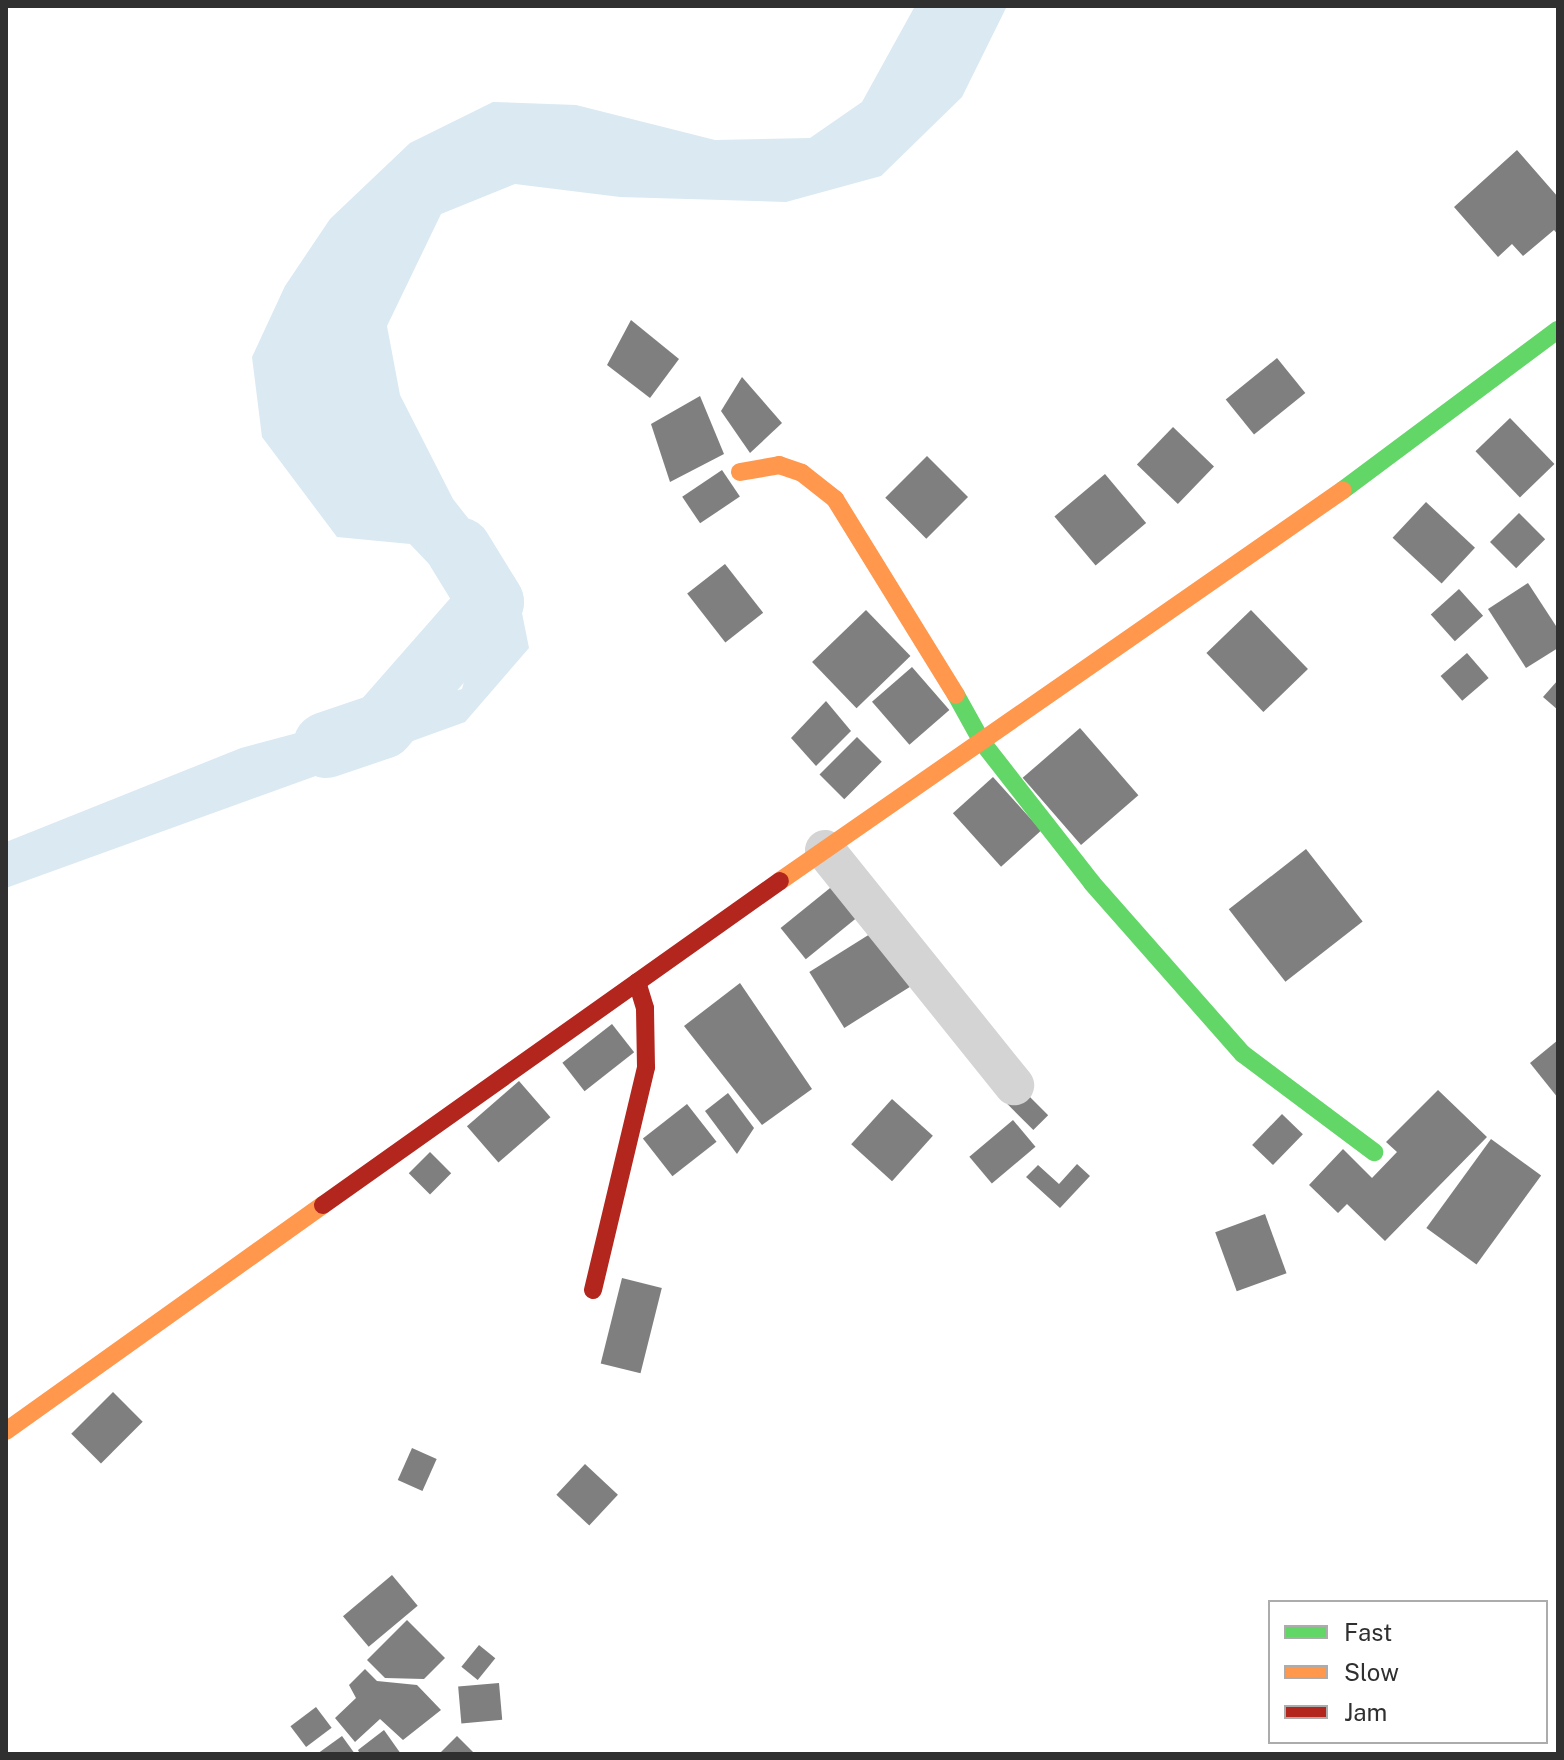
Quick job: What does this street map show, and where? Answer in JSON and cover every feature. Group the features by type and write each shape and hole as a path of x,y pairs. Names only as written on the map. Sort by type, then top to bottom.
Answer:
{"street":[{"path":"6,1431 637,982 1303,520 1558,330"},
{"path":"740,472 779,465 802,473 835,499 909,610 982,742 1092,883 1243,1054 1374,1152"},
{"path":"825,850 1014,1085"},
{"path":"593,1290 646,1067 645,1008 637,982"}],"shaded area":[{"path":"915,6 1007,6 962,97 881,176 786,202 620,197 515,184 441,214 387,326 400,395 453,499 515,578 529,648 465,722 6,888 6,842 241,748 462,689 477,635 450,586 410,544 337,537 262,437 252,357 285,286 330,219 410,143 493,102 576,105 715,140 810,138 862,102"}],"building":[{"path":"1517,150 1558,197 1558,235 1554,230 1523,256 1512,244 1498,257 1454,207"},
{"path":"631,320 679,359 650,398 607,365"},
{"path":"1277,358 1305,393 1254,435 1226,400"},
{"path":"742,377 782,423 750,453 721,411"},
{"path":"700,396 724,454 670,482 651,424"},
{"path":"1510,418 1554,464 1520,497 1475,451"},
{"path":"1173,427 1214,467 1178,504 1137,464"},
{"path":"927,456 968,497 926,539 885,498"},
{"path":"722,470 740,497 700,523 682,497"},
{"path":"1105,474 1146,523 1096,565 1054,516"},
{"path":"1426,502 1475,548 1442,584 1393,538"},
{"path":"1519,513 1545,539 1516,568 1490,542"},
{"path":"725,564 763,613 725,642 687,594"},
{"path":"1528,583 1558,629 1558,648 1526,668 1488,609"},
{"path":"1459,589 1483,616 1455,641 1431,614"},
{"path":"866,610 910,656 857,708 812,662"},
{"path":"1251,610 1308,669 1263,712 1206,653"},
{"path":"1467,653 1489,678 1462,701 1441,676"},
{"path":"912,667 949,710 909,745 872,702"},
{"path":"1558,680 1558,710 1543,697"},
{"path":"826,701 851,731 816,766 791,738"},
{"path":"1080,728 1138,795 1081,845 1023,778"},
{"path":"857,737 882,762 844,799 820,774"},
{"path":"993,777 1041,831 1001,867 953,813"},
{"path":"1306,849 1363,921 1285,982 1229,909"},
{"path":"835,884 860,915 806,959 781,928"},
{"path":"878,929 913,985 844,1028 809,972"},
{"path":"740,983 812,1089 762,1125 684,1026"},
{"path":"612,1024 634,1052 585,1091 562,1063"},
{"path":"1558,1040 1558,1098 1530,1063"},
{"path":"519,1081 550,1117 498,1162 467,1126"},
{"path":"1022,1089 1048,1115 1033,1130 1007,1104"},
{"path":"1438,1090 1487,1137 1385,1241 1347,1204 1338,1213 1309,1185 1343,1149 1372,1178 1397,1152 1386,1142"},
{"path":"728,1093 754,1128 737,1154 705,1111"},
{"path":"892,1099 933,1136 892,1181 851,1144"},
{"path":"687,1104 717,1142 672,1176 643,1138"},
{"path":"1282,1114 1303,1134 1273,1165 1252,1145"},
{"path":"1013,1120 1035,1147 992,1183 969,1157"},
{"path":"1491,1139 1541,1175 1477,1264 1426,1228"},
{"path":"430,1152 451,1173 430,1194 409,1173"},
{"path":"1077,1164 1090,1176 1060,1208 1026,1177 1038,1165 1059,1184"},
{"path":"1265,1214 1287,1273 1237,1291 1215,1232"},
{"path":"622,1278 662,1288 640,1373 601,1363"},
{"path":"113,1392 143,1422 101,1463 71,1434"},
{"path":"412,1448 437,1459 422,1491 398,1480"},
{"path":"585,1464 618,1495 589,1525 556,1495"},
{"path":"392,1575 418,1606 369,1647 343,1616"},
{"path":"407,1620 445,1658 424,1679 385,1678 367,1660"},
{"path":"479,1645 495,1658 478,1680 461,1667"},
{"path":"365,1669 377,1681 417,1685 441,1710 403,1740 380,1719 355,1742 335,1718 356,1698 349,1685"},
{"path":"499,1683 502,1720 461,1723 458,1687"},
{"path":"316,1707 332,1728 306,1747 290,1726"},
{"path":"384,1730 401,1754 360,1754 358,1750"},
{"path":"342,1736 355,1754 317,1754"},
{"path":"457,1736 475,1754 439,1754"}],"waterway":[{"path":"326,745 382,726 491,602 459,550"}],"traffic: fast":[{"path":"1343,490 1558,330"},
{"path":"956,695 982,742 1092,883 1243,1054 1374,1152"}],"traffic: slow":[{"path":"740,472 779,465 802,473 835,499 956,695"},
{"path":"780,881 1343,490"},
{"path":"6,1431 323,1205"}],"traffic: jam":[{"path":"323,1205 780,881"},
{"path":"593,1290 646,1067 645,1008 637,982"}]}
